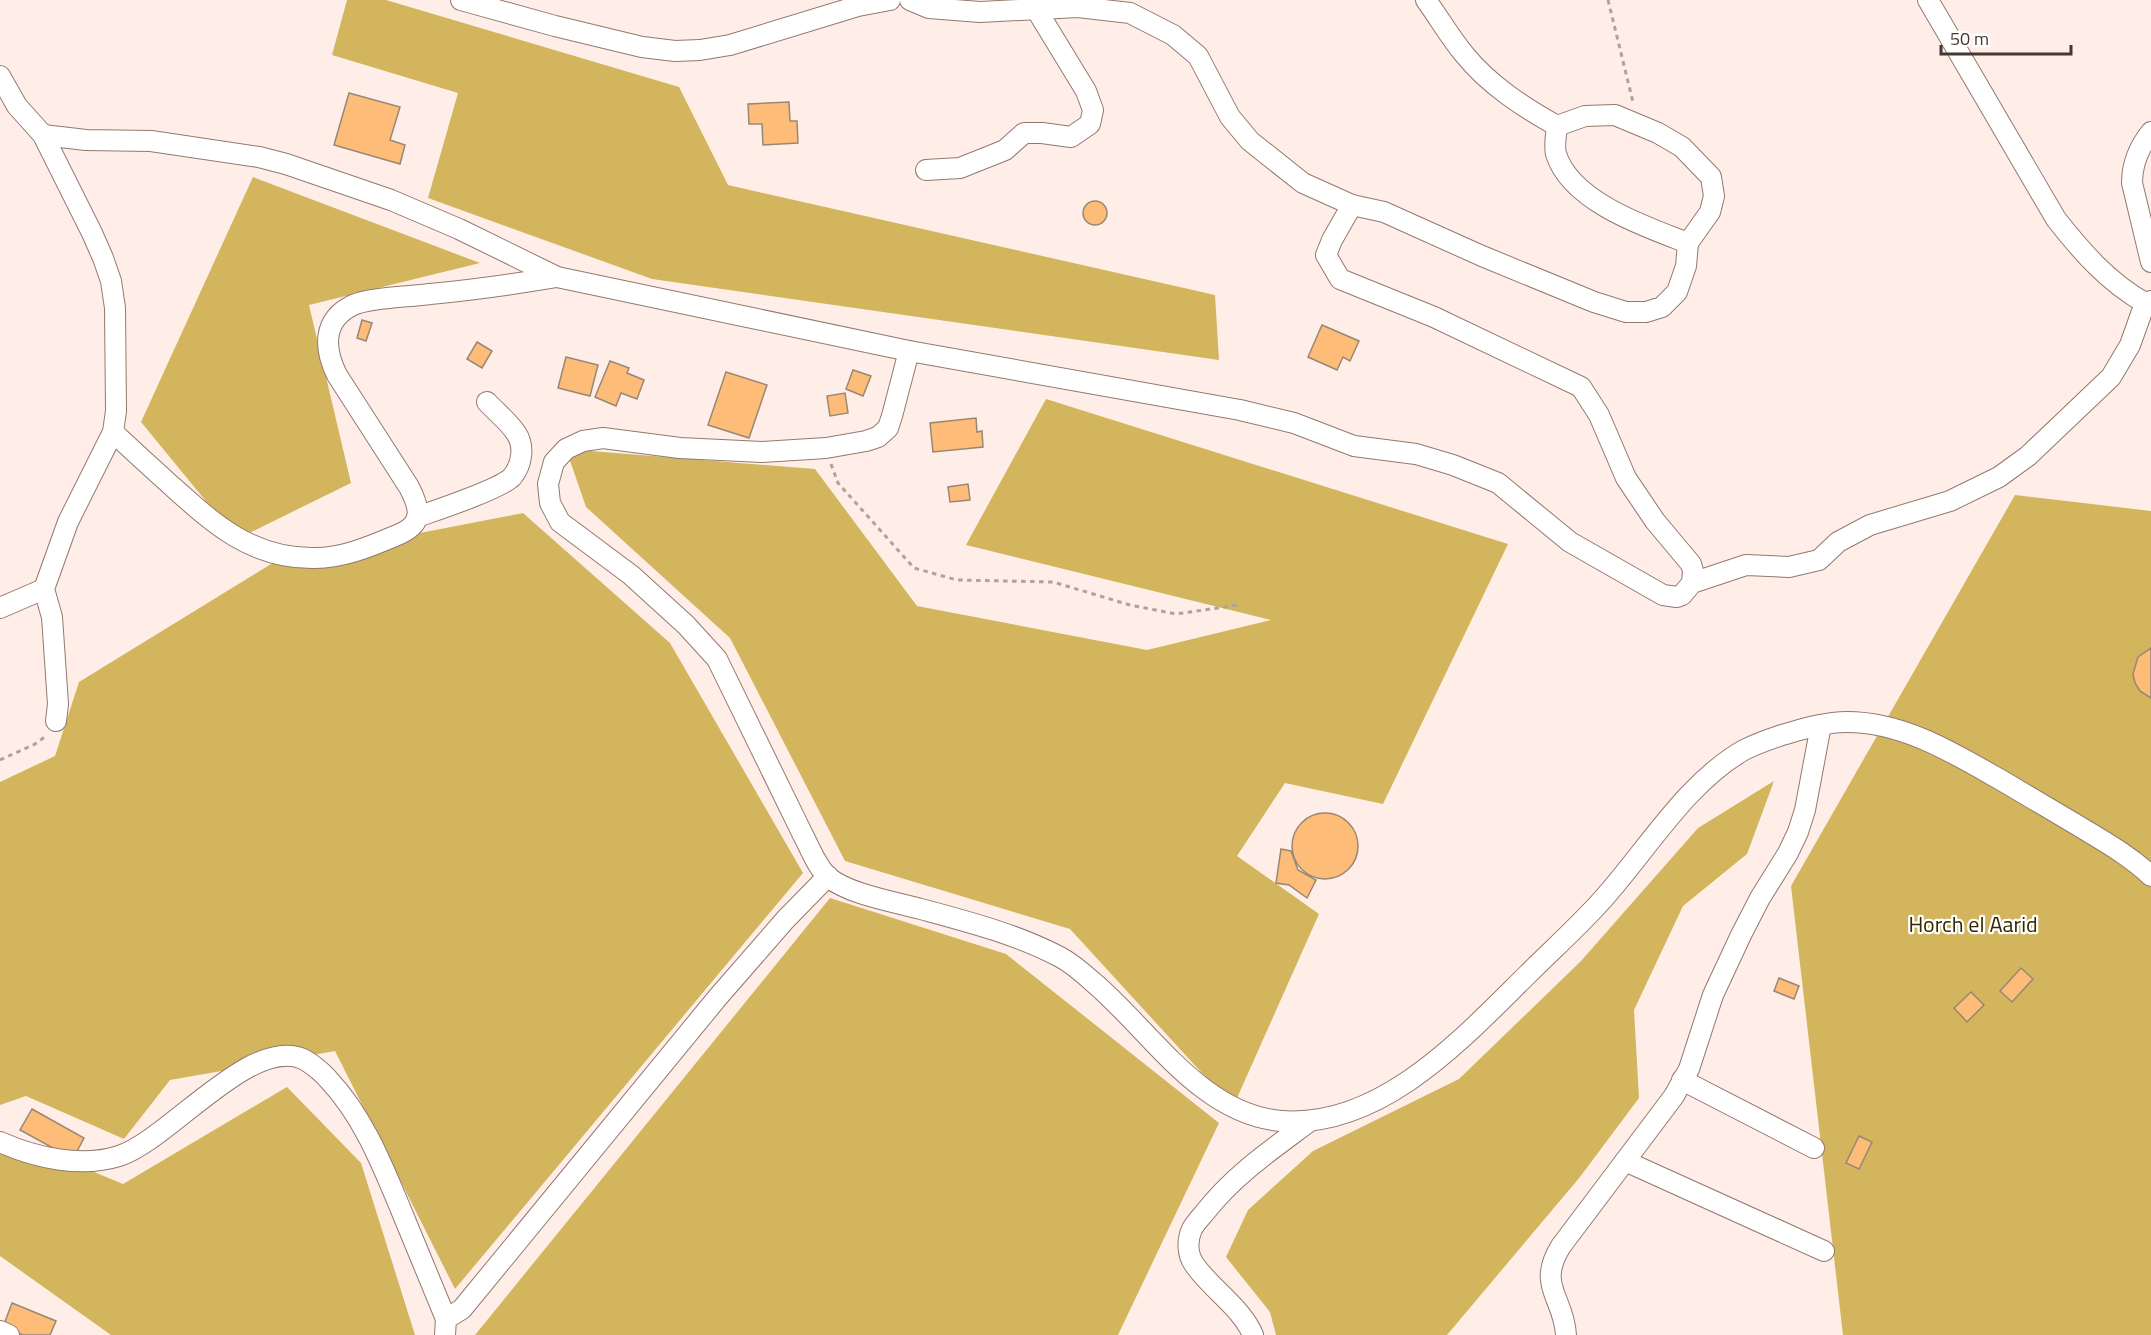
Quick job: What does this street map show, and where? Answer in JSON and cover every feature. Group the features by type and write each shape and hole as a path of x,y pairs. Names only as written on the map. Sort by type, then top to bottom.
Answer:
{"street":[{"path":"461,0 642,47 675,51 730,45 858,6 890,0"},
{"path":"910,0 929,8 980,12 1078,7 1130,13 1173,35 1198,57 1230,117 1250,141 1303,183 1352,205 1384,212 1482,256 1594,302 1626,312 1646,312 1662,307 1677,292 1686,266 1688,243 1710,212 1714,196 1711,177 1682,147 1639,124 1615,115 1585,116 1557,126 1526,109 1500,89 1465,56 1426,0"},
{"path":"43,135 86,140 151,141 233,152 286,164 391,200 477,237 557,277 909,351 1240,410 1294,423 1354,446 1416,454 1453,465 1498,483 1570,542 1663,595 1677,597 1682,595 1692,583 1746,565 1789,567 1819,560 1838,542 1870,525 1950,501 1999,477 2028,456 2111,377 2130,345 2148,302 2115,284 2082,251 2056,219 1928,0"},
{"path":"926,170 960,168 1005,150 1024,133 1071,137 1090,124 1093,111 1086,91 1036,9"},
{"path":"0,76 17,106 43,135 92,233 111,281 117,331 116,411 113,432 68,522 44,589 52,617 58,704 56,721"},
{"path":"1557,126 1556,153 1564,170 1580,187 1596,201 1627,219 1688,243"},
{"path":"2151,132 2142,143 2136,157 2132,170 2132,183 2151,262"},
{"path":"1352,205 1326,255 1340,279 1434,317 1581,387 1599,415 1626,478 1655,521 1691,564 1692,583"},
{"path":"113,432 213,524 237,539 277,553 313,559 369,547 407,531 416,524 418,513 409,486 337,375 330,360 327,343 330,328 340,315 354,305 557,277"},
{"path":"909,351 888,429 878,436 866,441 826,448 762,452 680,448 603,438 583,441 566,449 554,462 548,484 550,503 560,522 631,575 686,625 717,659 803,835 828,876 855,891 979,924 1028,940 1069,962 1099,986 1192,1080 1214,1096 1253,1116 1280,1121 1310,1121 1376,1100 1405,1084 1461,1040 1602,901 1678,808 1715,770 1745,749 1800,730 1848,722 1911,735 1944,747 2119,850 2151,876"},
{"path":"417,517 498,486 512,477 520,464 522,448 517,434 487,402"},
{"path":"0,608 44,589"},
{"path":"1566,1335 1550,1281 1552,1262 1674,1096 1689,1069 1713,995 1741,934 1798,832 1805,810 1821,725"},
{"path":"0,1142 34,1154 61,1160 91,1162 121,1156 156,1135 227,1081 255,1064 279,1056 303,1059 327,1077 368,1136 446,1327 718,997 785,920 828,876"},
{"path":"1682,1080 1814,1148"},
{"path":"1253,1335 1193,1263 1188,1247 1192,1228 1214,1200 1253,1163 1310,1121"},
{"path":"1625,1161 1824,1251"},
{"path":"0,1331 9,1335"}],"path":[{"path":"1608,0 1621,60 1639,124"},
{"path":"826,448 838,483 914,568 957,580 1053,582 1130,605 1176,614 1238,605"},
{"path":"0,760 35,744 47,735 56,721"}],"green space":[{"path":"347,0 386,0 679,87 728,185 1215,295 1219,360 652,279 428,198 458,93 332,55"},
{"path":"253,177 480,263 309,305 351,483 237,539 141,422"},
{"path":"1046,399 1508,544 1383,804 1285,783 1237,856 1319,914 1233,1107 1070,929 845,861 730,638 586,507 566,449 815,469 917,606 1147,650 1271,620 966,545"},
{"name":"Horch el Aarid","path":"2015,495 2151,511 2151,1335 1843,1335 1791,886"},
{"path":"523,513 670,643 803,873 455,1289 335,1051 170,1080 124,1139 26,1096 0,1105 0,782 55,756 79,682 276,561"},
{"path":"1774,781 1747,854 1683,906 1634,1010 1639,1098 1580,1177 1447,1335 1276,1335 1270,1312 1226,1257 1248,1210 1313,1151 1459,1079 1581,961 1698,828"},
{"path":"830,898 1006,954 1219,1123 1118,1335 475,1335"},
{"path":"287,1087 361,1163 415,1335 111,1335 0,1256 0,1133 123,1184"}],"building":[{"path":"349,93 400,107 390,140 405,145 400,164 334,145"},
{"path":"789,102 790,121 797,121 798,143 763,145 762,124 749,124 748,104"},
{"path":"1095,201 1104,204 1107,213 1104,222 1095,225 1086,222 1083,213 1086,204"},
{"path":"362,320 372,323 366,341 357,338"},
{"path":"1322,325 1359,341 1350,361 1343,357 1337,370 1308,357"},
{"path":"477,342 492,351 482,368 467,359"},
{"path":"566,357 598,365 590,396 558,388"},
{"path":"610,361 629,368 627,373 644,380 637,399 621,393 616,406 595,397"},
{"path":"853,370 871,376 863,396 846,389"},
{"path":"726,372 767,385 749,438 708,425"},
{"path":"845,393 848,413 830,416 827,396"},
{"path":"976,418 977,432 982,431 983,447 933,452 930,423"},
{"path":"968,484 970,500 950,502 948,487"},
{"path":"2151,648 2151,698 2140,691 2133,674 2138,657"},
{"path":"1319,813 1331,813 1343,818 1353,828 1358,846 1356,859 1343,874 1331,879 1319,879 1307,874 1297,864 1292,852 1292,840 1297,828 1307,818"},
{"path":"1281,849 1291,851 1298,870 1316,880 1307,898 1289,885 1276,883"},
{"path":"2021,968 2033,979 2012,1002 2000,991"},
{"path":"1779,978 1799,986 1794,999 1774,991"},
{"path":"1971,992 1984,1005 1967,1022 1954,1008"},
{"path":"32,1109 84,1138 73,1159 20,1130"},
{"path":"1859,1136 1872,1142 1859,1169 1846,1163"},
{"path":"12,1303 56,1321 50,1335 23,1335 3,1327"}]}
